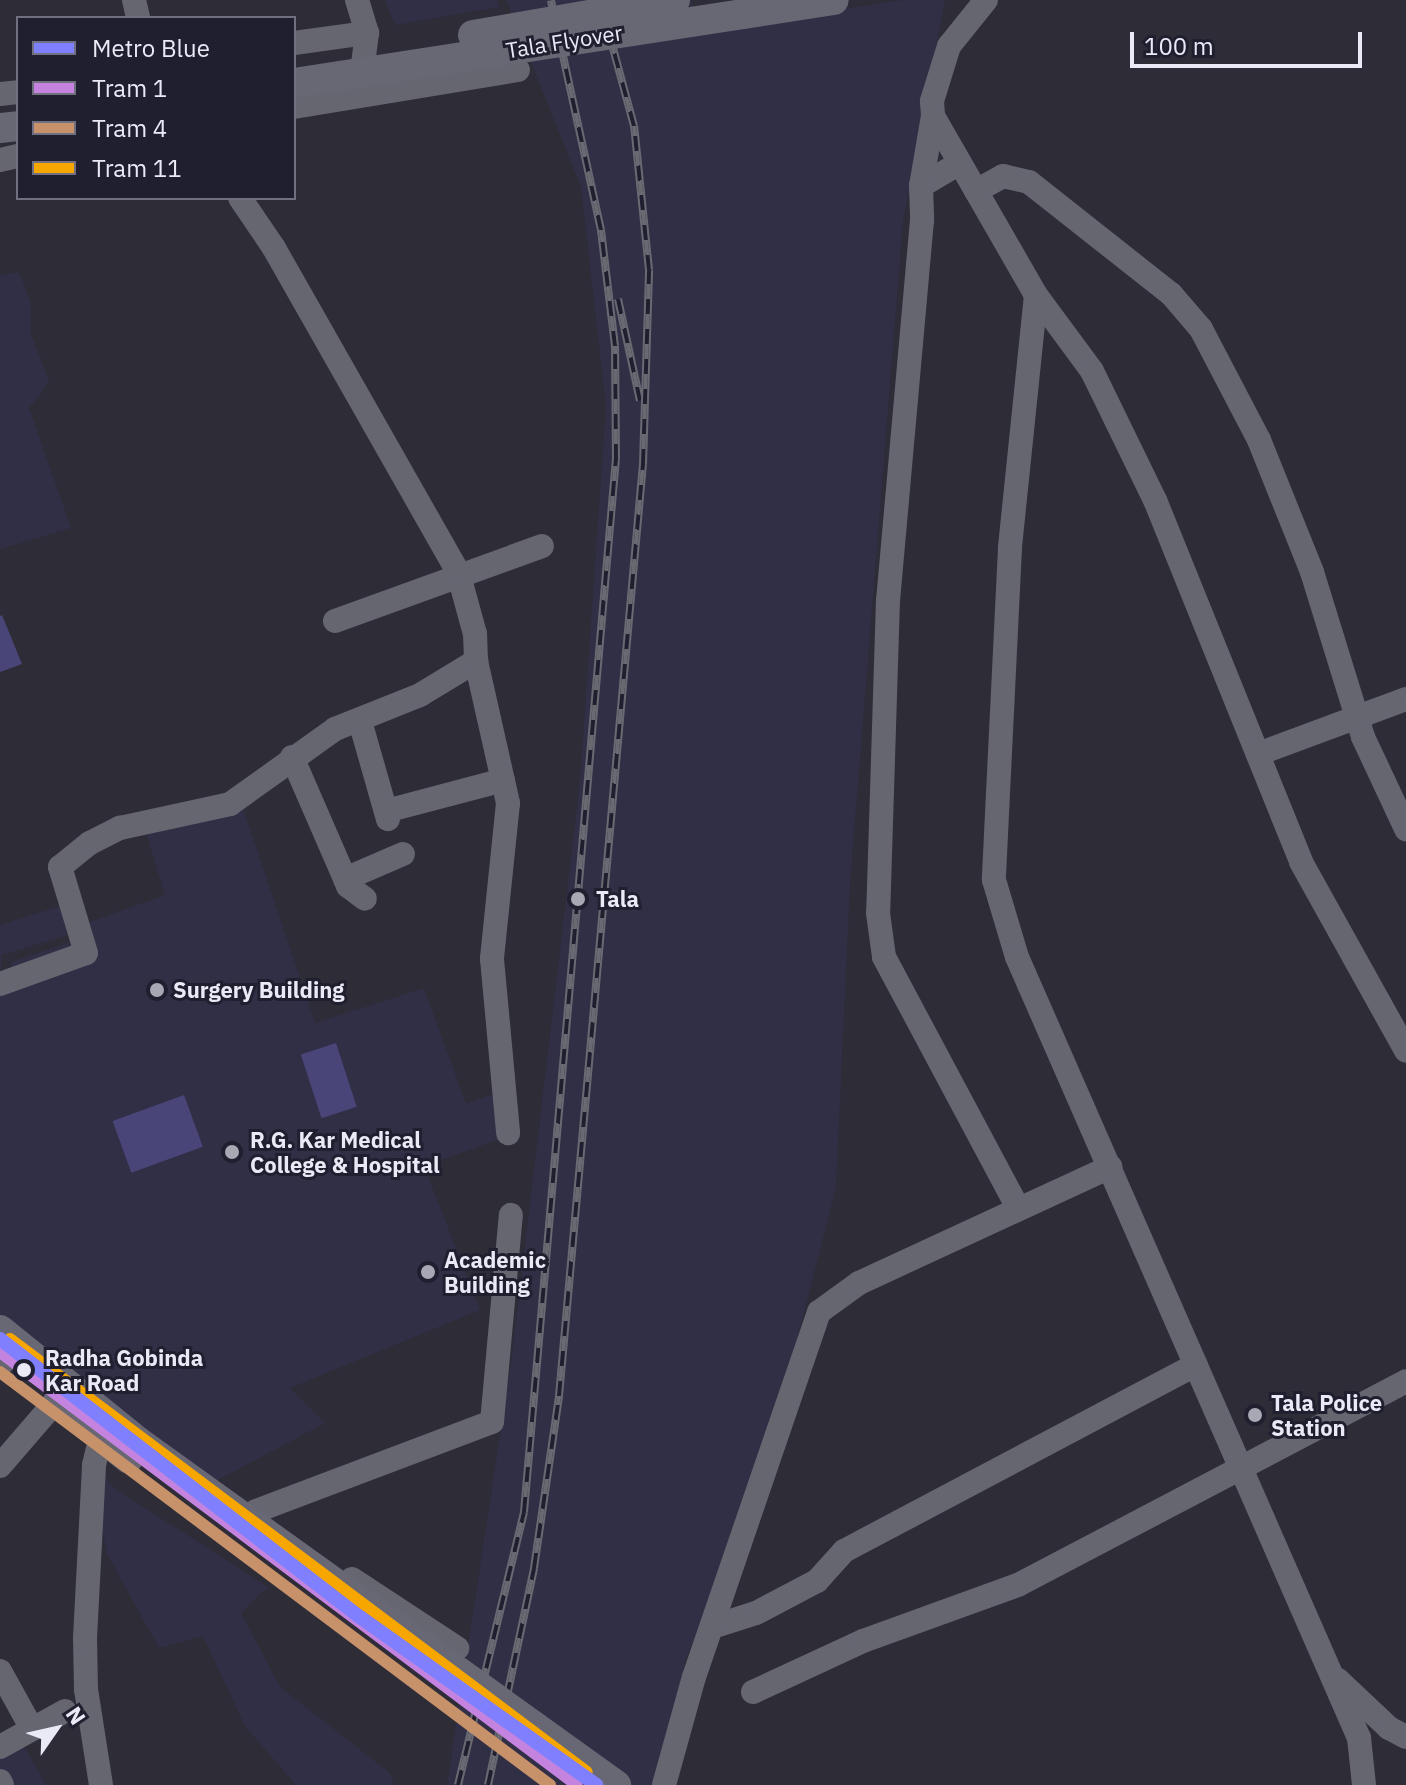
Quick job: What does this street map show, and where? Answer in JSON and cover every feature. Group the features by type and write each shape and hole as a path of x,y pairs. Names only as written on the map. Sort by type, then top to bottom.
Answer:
{"main road":[{"name":"Tala Flyover","path":"296,65 675,0"},
{"name":"Tala Flyover","path":"296,83 834,0"},
{"path":"0,1330 103,1427 593,1785"},
{"path":"2,1361 56,1401 103,1427"},
{"path":"132,1449 616,1785"}],"street":[{"path":"357,0 367,33 358,96"},
{"path":"986,0 949,46 932,101 933,116 921,186 922,220 888,600 878,913 884,957 1018,1208"},
{"path":"296,43 367,33"},
{"path":"296,107 518,70"},
{"path":"933,116 1036,295 1092,371 1155,500 1301,862 1406,1051"},
{"path":"921,186 958,164"},
{"path":"976,191 1003,176 1029,182 1171,294 1201,329 1259,440 1312,572 1357,717 1403,818"},
{"path":"241,200 274,248 458,572 475,634 476,661 508,803 492,959 508,1133"},
{"path":"1036,295 1010,548 994,880 1017,957 1359,1738 1364,1785"},
{"path":"335,621 458,572 542,546"},
{"path":"0,984 86,953 60,867 90,843 120,828 230,804 335,729 420,695 476,661"},
{"path":"1258,754 1406,699"},
{"path":"360,721 387,815 503,780"},
{"path":"292,757 345,879 365,899"},
{"path":"345,879 403,854"},
{"path":"664,1785 712,1627 819,1312 859,1283 1110,1167"},
{"path":"256,1511 389,1457 492,1422 511,1215"},
{"path":"712,1627 756,1613 817,1581 844,1551 878,1531 1196,1365"},
{"path":"753,1692 863,1641 1018,1585 1151,1520 1241,1466 1406,1381"},
{"path":"0,1466 56,1401"},
{"path":"101,1785 85,1649 92,1493 103,1427 122,1418 457,1648"},
{"path":"0,1671 32,1729"},
{"path":"1330,1673 1389,1728 1406,1737"},
{"path":"0,1747 65,1711"}],"shaded area":[{"path":"385,0 496,0 500,7 395,25"},
{"path":"506,0 691,0 702,30 903,0 945,0 903,221 850,883 836,1187 792,1359 736,1540 685,1661 658,1785 447,1785 511,1363 580,783 606,406 581,187"},
{"path":"19,272 31,303 31,334 49,382 29,408 71,528 0,549 0,276"},
{"path":"0,616 22,664 0,672"},
{"name":"R.G. Kar Medical College & Hospital","path":"241,802 315,1023 424,988 466,1104 502,1091 506,1137 424,1166 480,1310 290,1388 325,1423 216,1481 0,1341 0,986 9,983 11,962 80,939 79,926 165,895 144,826"},
{"path":"60,906 71,934 2,955 0,980 0,925"},
{"path":"336,1043 357,1107 322,1118 301,1054"},
{"path":"184,1095 203,1147 131,1173 113,1121"},
{"path":"103,1475 114,1488 268,1587 241,1613 280,1687 390,1773 394,1785 296,1785 245,1726 203,1636 159,1648 107,1554 100,1519"},
{"path":"22,1743 46,1785 0,1785 0,1752"}],"railway":[{"path":"458,1785 524,1512 616,459 615,346 601,230 551,0"},
{"path":"488,1785 534,1568 559,1396 643,464 649,270 634,126 600,0"},
{"path":"618,299 640,401"}],"metro line":[{"name":"Blue","path":"0,1339 360,1617 596,1785"}],"tram line":[{"name":"11","path":"10,1339 587,1772"},
{"name":"1","path":"0,1352 577,1785"},
{"name":"4","path":"0,1372 550,1785"}],"place":[{"name":"Tala","path":"578,899"},
{"name":"Surgery Building","path":"157,990"},
{"name":"R.G. Kar Medical College & Hospital","path":"232,1152"},
{"name":"Academic Building","path":"428,1272"},
{"name":"Radha Gobinda Kar Road","path":"24,1370"},
{"name":"Tala Police Station","path":"1255,1415"}]}
